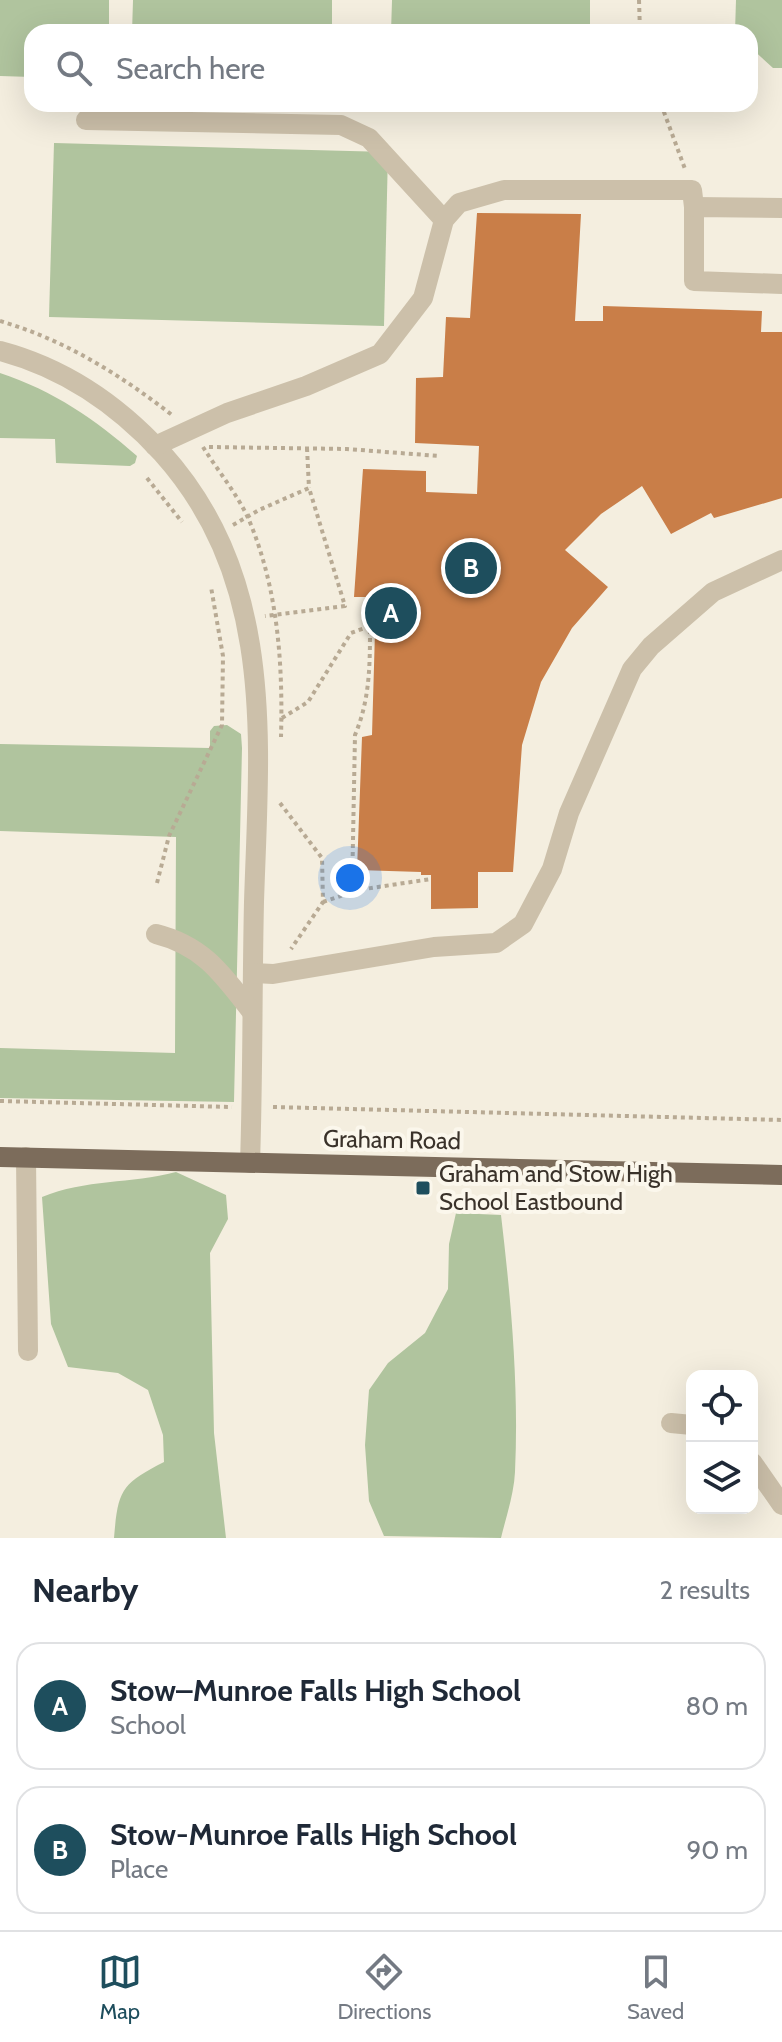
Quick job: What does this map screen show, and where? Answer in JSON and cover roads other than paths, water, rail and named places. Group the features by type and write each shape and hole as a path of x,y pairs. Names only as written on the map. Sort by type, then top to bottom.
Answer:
{"main road":[{"name":"Graham Road","path":"0,1157 782,1175"}],"street":[{"path":"86,120 341,125 369,138 444,220"},
{"path":"155,446 227,413 306,386 380,354 423,298 444,220 459,203 504,190 693,199 782,208"},
{"path":"693,199 694,281 782,284"},
{"path":"0,351 42,366 93,393 118,409 155,446 201,504 219,535 247,618 258,751 263,973 252,1012 250,1163"},
{"path":"263,973 434,947 496,943 523,924 552,869 569,813 632,669 651,646 713,592 782,560"},
{"path":"156,934 183,941 216,967 252,1012"},
{"path":"26,1157 28,1351"},
{"path":"758,1471 782,1505"}],"place":[{"name":"Stow-Munroe Falls High School","path":"471,568"},
{"name":"Stow–Munroe Falls High School","path":"391,613"},
{"name":"Graham and Stow High School Eastbound","path":"423,1188"}]}
